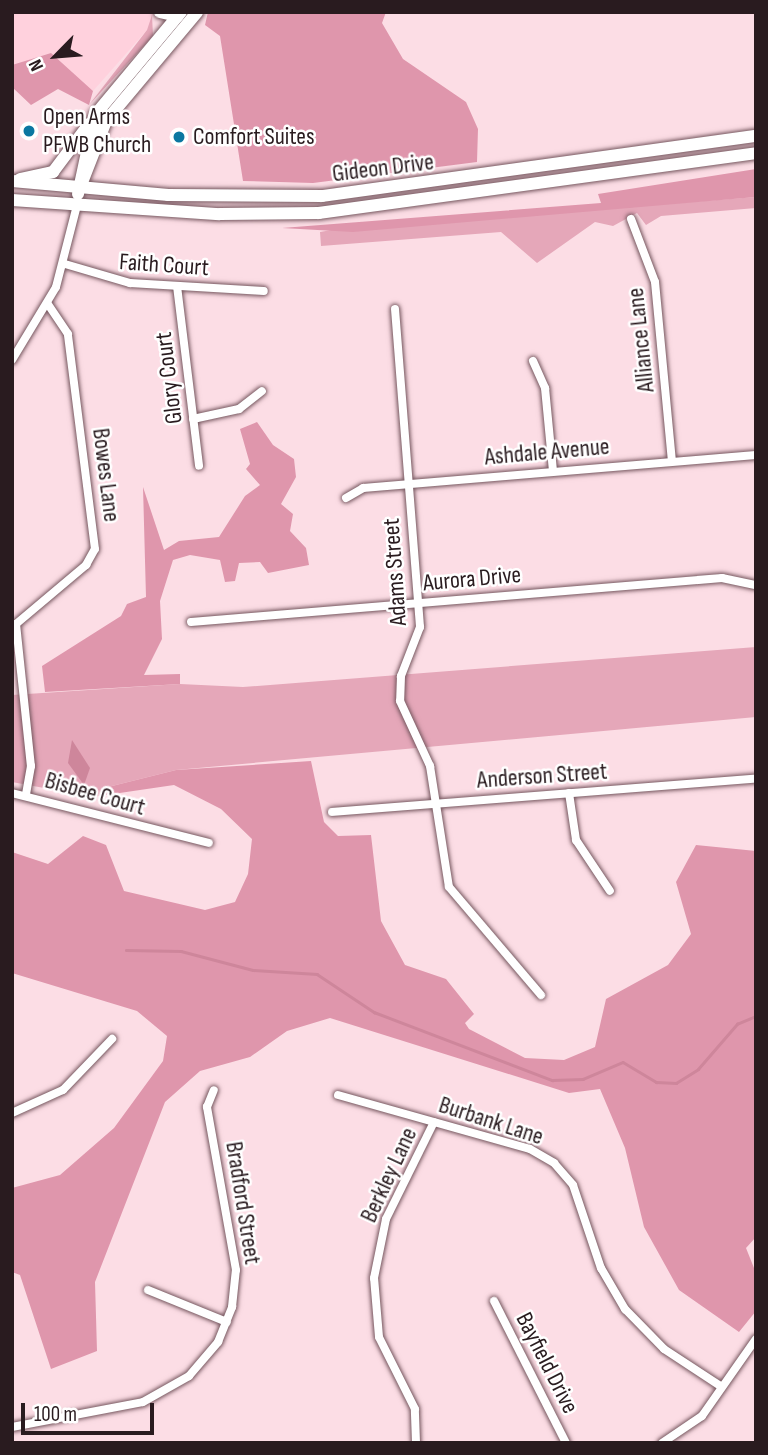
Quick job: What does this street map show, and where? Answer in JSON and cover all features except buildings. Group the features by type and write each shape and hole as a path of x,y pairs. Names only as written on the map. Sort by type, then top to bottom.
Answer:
{"main road":[{"path":"160,12 180,16 197,12"},
{"path":"12,181 53,172 95,115 180,16"},
{"path":"79,188 106,121 180,16"},
{"path":"77,205 95,115"},
{"name":"Gideon Drive","path":"12,181 79,188 322,196 496,175 756,136"},
{"name":"Gideon Drive","path":"12,200 274,215 498,191 756,153"},
{"path":"496,175 498,191"}],"street":[{"path":"12,360 47,303 65,264 77,205"},
{"name":"Alliance Lane","path":"631,219 655,282 672,461"},
{"name":"Faith Court","path":"65,264 111,281 264,291"},
{"name":"Glory Court","path":"177,286 199,466"},
{"name":"Bowes Lane","path":"14,623 86,565 95,549 68,334 47,303"},
{"name":"Adams Street","path":"395,309 418,603 418,638 401,676 400,701 430,766 449,887 541,995"},
{"path":"533,360 545,388 553,471"},
{"path":"193,419 239,409 262,391"},
{"name":"Ashdale Avenue","path":"346,498 363,488 408,483 756,454"},
{"name":"Aurora Drive","path":"191,622 722,578 756,585"},
{"path":"14,623 31,766 26,795"},
{"name":"Anderson Street","path":"332,811 756,779"},
{"name":"Bisbee Court","path":"12,793 209,843"},
{"path":"569,793 576,840 610,891"},
{"path":"12,1113 63,1090 112,1039"},
{"name":"Bradford Street","path":"12,1427 159,1395 197,1369 228,1322 236,1270 207,1107 214,1090"},
{"name":"Burbank Lane","path":"338,1095 530,1149 554,1163 573,1185 601,1268 625,1309 664,1349 722,1387"},
{"name":"Berkley Lane","path":"416,1443 415,1409 379,1337 374,1278 386,1219 435,1122"},
{"path":"148,1290 228,1322"},
{"name":"Bayfield Drive","path":"494,1301 566,1443"},
{"path":"662,1443 694,1424 756,1339"}],"shaded area":[{"path":"12,12 154,12 147,30 93,91 51,53 12,65"},
{"path":"208,12 386,12 382,23 403,59 466,102 478,129 477,162 313,183 243,181 220,36 205,25"},
{"path":"152,15 153,36 89,105 147,30"},
{"path":"51,53 93,91 89,105 58,89 31,105 12,87 12,65"},
{"path":"756,169 756,197 353,232 282,228 601,203 598,194"},
{"path":"756,197 756,208 661,216 646,225 637,213 613,226 595,222 537,263 501,232 321,246 320,232 337,229"},
{"path":"257,422 273,445 294,459 296,477 281,504 293,514 290,531 306,548 309,565 268,573 260,562 239,563 235,581 225,582 220,560 190,555 173,560 160,601 162,639 144,675 180,674 180,684 45,692 42,666 121,616 127,604 146,597 143,487 164,550 179,541 219,537 245,496 260,485 246,469 250,464 240,429"},
{"path":"756,647 756,717 176,770 104,788 106,795 92,797 12,782 12,695 180,684 243,687"},
{"path":"72,740 90,768 84,785 68,763"},
{"path":"311,761 324,822 338,836 371,835 381,921 405,965 446,979 474,1014 465,1023 469,1029 525,1058 564,1060 595,1047 606,999 668,965 691,934 676,882 696,845 756,851 756,1237 746,1248 756,1273 756,1311 739,1332 679,1290 644,1227 625,1148 600,1089 569,1093 330,1018 287,1031 250,1057 200,1071 165,1102 95,1282 97,1351 51,1369 20,1275 12,1272 12,1188 60,1175 114,1128 163,1061 167,1036 137,1011 12,973 12,852 48,864 83,836 106,845 124,891 205,910 235,902 248,874 252,839 221,809 174,785 106,795 104,788 176,770"}],"waterway":[{"path":"126,950 181,951 253,970 317,974 374,1012 552,1080 583,1079 623,1062 656,1082 676,1083 698,1069 737,1024 756,1016"}],"place":[{"name":"Open Arms PFWB Church","path":"29,131"},
{"name":"Comfort Suites","path":"179,137"}]}
